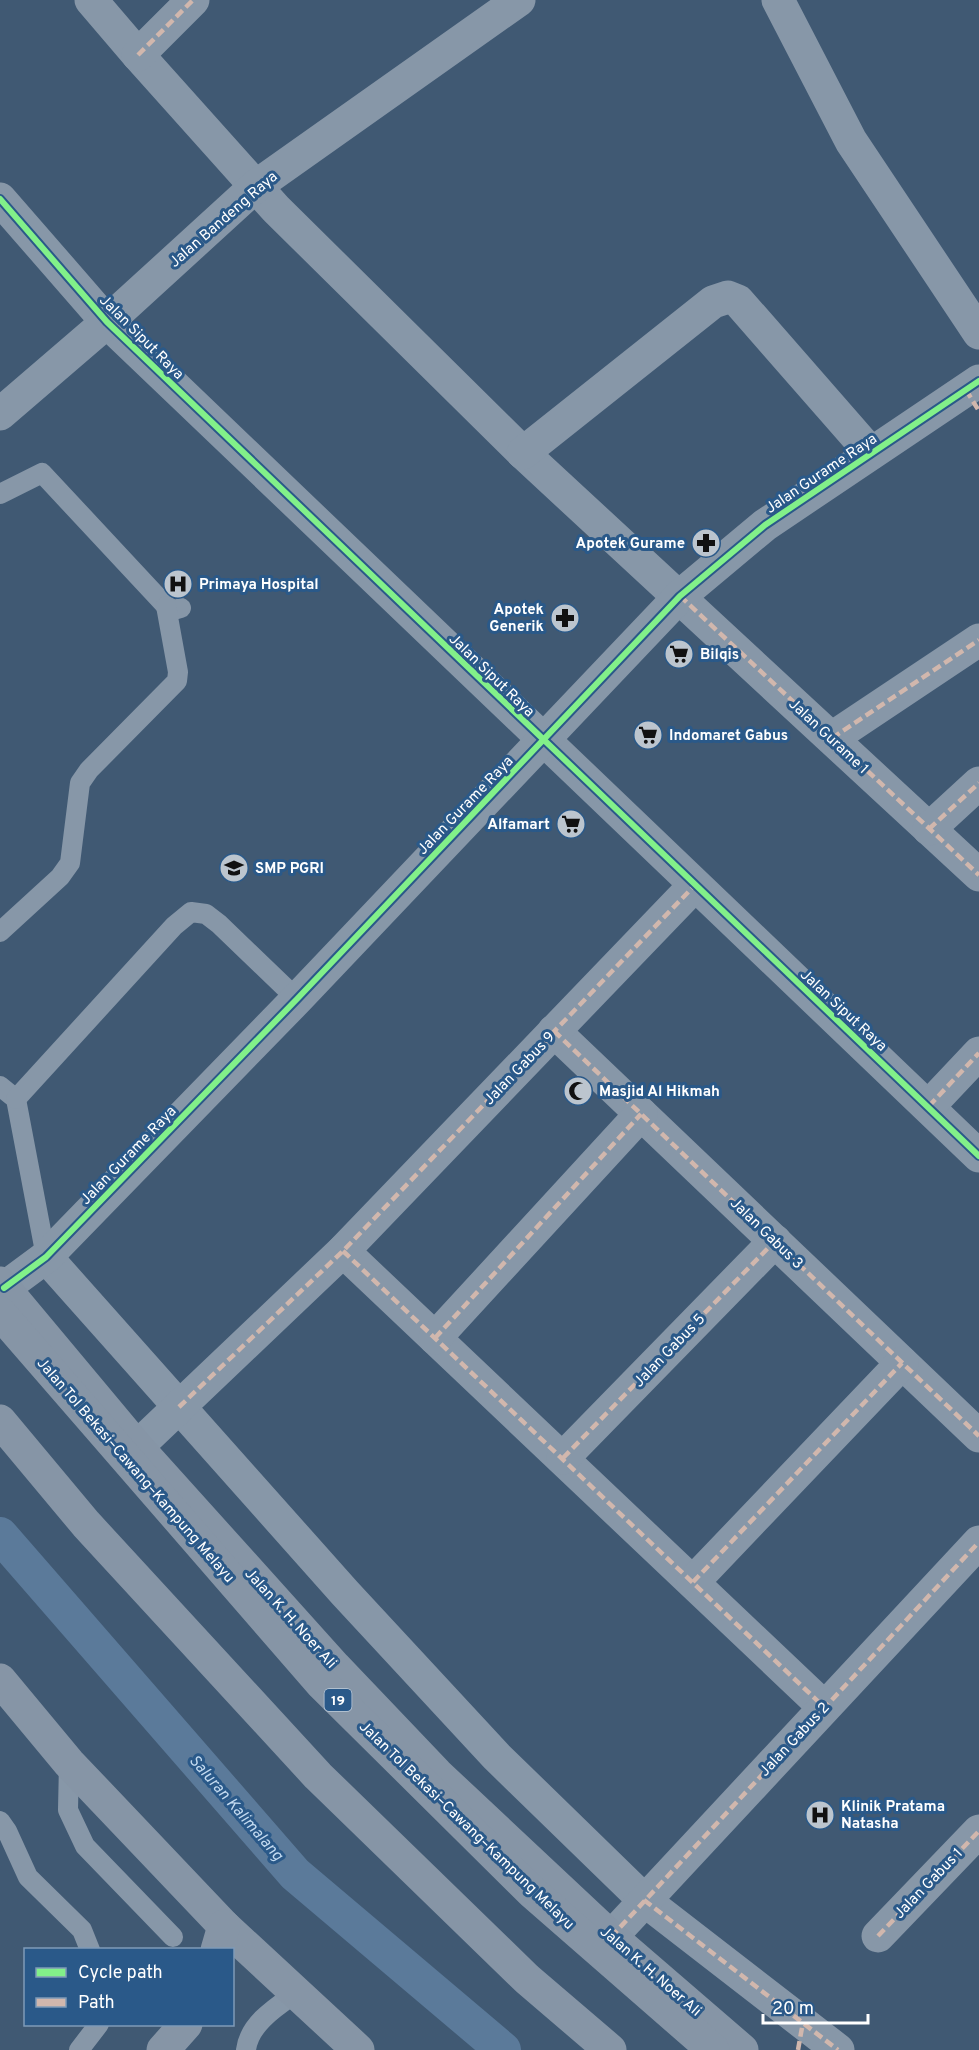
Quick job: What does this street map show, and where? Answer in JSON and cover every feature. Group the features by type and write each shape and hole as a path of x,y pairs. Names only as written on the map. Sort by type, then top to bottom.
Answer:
{"main road":[{"name":"Jalan K. H. Noer Ali","path":"1,1295 335,1667 429,1766 611,1937 742,2050"},
{"name":"Jalan Tol Bekasi–Cawang–Kampung Melayu","path":"1,1295 321,1683 532,1892 713,2050"},
{"path":"0,1421 86,1524 318,1776 527,1979 610,2050"},
{"path":"0,1680 221,1938 296,1993 358,2050"},
{"path":"163,2050 185,2026"}],"street":[{"name":"Jalan Gurame 1","path":"92,0 138,55 256,186 523,453 979,875"},
{"path":"138,55 193,0"},
{"name":"Jalan Bandeng Raya","path":"0,414 107,322 256,186 519,0"},
{"path":"778,0 851,141 979,333"},
{"name":"Jalan Siput Raya","path":"0,198 107,322 979,1156"},
{"path":"523,453 712,302 729,297 738,301 871,453"},
{"name":"Jalan Gurame Raya","path":"1,1295 46,1257 297,999 680,597 765,525 871,453 975,394"},
{"path":"832,738 979,640"},
{"path":"929,829 979,783"},
{"name":"Jalan Gabus 9","path":"137,1447 343,1251 695,885"},
{"name":"Jalan Gabus 3","path":"554,1031 979,1436"},
{"path":"928,1106 979,1053"},
{"path":"435,1338 641,1114"},
{"name":"Jalan Gabus 5","path":"563,1458 775,1241"},
{"path":"343,1251 824,1707"},
{"path":"46,1257 345,1593 489,1748 644,1900 801,2036 838,2050"},
{"path":"693,1582 902,1363"},
{"name":"Jalan Gabus 2","path":"611,1937 979,1542"},
{"name":"Jalan Gabus 1","path":"878,1936 979,1831"}],"lane":[{"path":"0,932 60,877 70,863 80,783 89,770 177,681 178,672 174,607 42,473 1,492"},
{"path":"16,1099 174,926 191,912 206,914 219,924 297,999"},
{"path":"0,1086 16,1099 46,1257"},
{"path":"69,1763 68,1810 85,1846 173,1937"},
{"path":"0,1821 28,1877 82,1930 89,1948"},
{"path":"246,2050 247,2040 265,2016 296,1993"},
{"path":"78,2050 98,2026"}],"waterway":[{"name":"Saluran Kalimalang","path":"0,1535 295,1874 503,2050"}],"marked path":[{"path":"138,55 193,0"},
{"path":"966,390 979,411"},
{"path":"680,596 979,875"},
{"path":"832,738 979,640"},
{"path":"929,829 979,783"},
{"path":"179,1407 343,1251 695,885"},
{"path":"554,1031 979,1436"},
{"path":"929,1106 979,1053"},
{"path":"435,1338 641,1114"},
{"path":"563,1458 775,1241"},
{"path":"343,1251 824,1707"},
{"path":"693,1582 902,1363"},
{"path":"611,1937 979,1542"},
{"path":"878,1936 979,1831"},
{"path":"644,1900 838,2050"},
{"path":"798,2050 803,2022"}],"cycle path":[{"path":"0,199 107,322 979,1156"},
{"path":"4,1288 46,1257 297,999 680,596 765,525 979,381"}],"place":[{"name":"Apotek Gurame","path":"706,543"},
{"name":"Primaya Hospital","path":"178,584"},
{"name":"Apotek Generik","path":"565,618"},
{"name":"Bilqis","path":"679,654"},
{"name":"Indomaret Gabus","path":"648,735"},
{"name":"Alfamart","path":"571,824"},
{"name":"SMP PGRI","path":"234,868"},
{"name":"Masjid Al Hikmah","path":"578,1091"},
{"name":"Klinik Pratama Natasha","path":"820,1815"}]}
